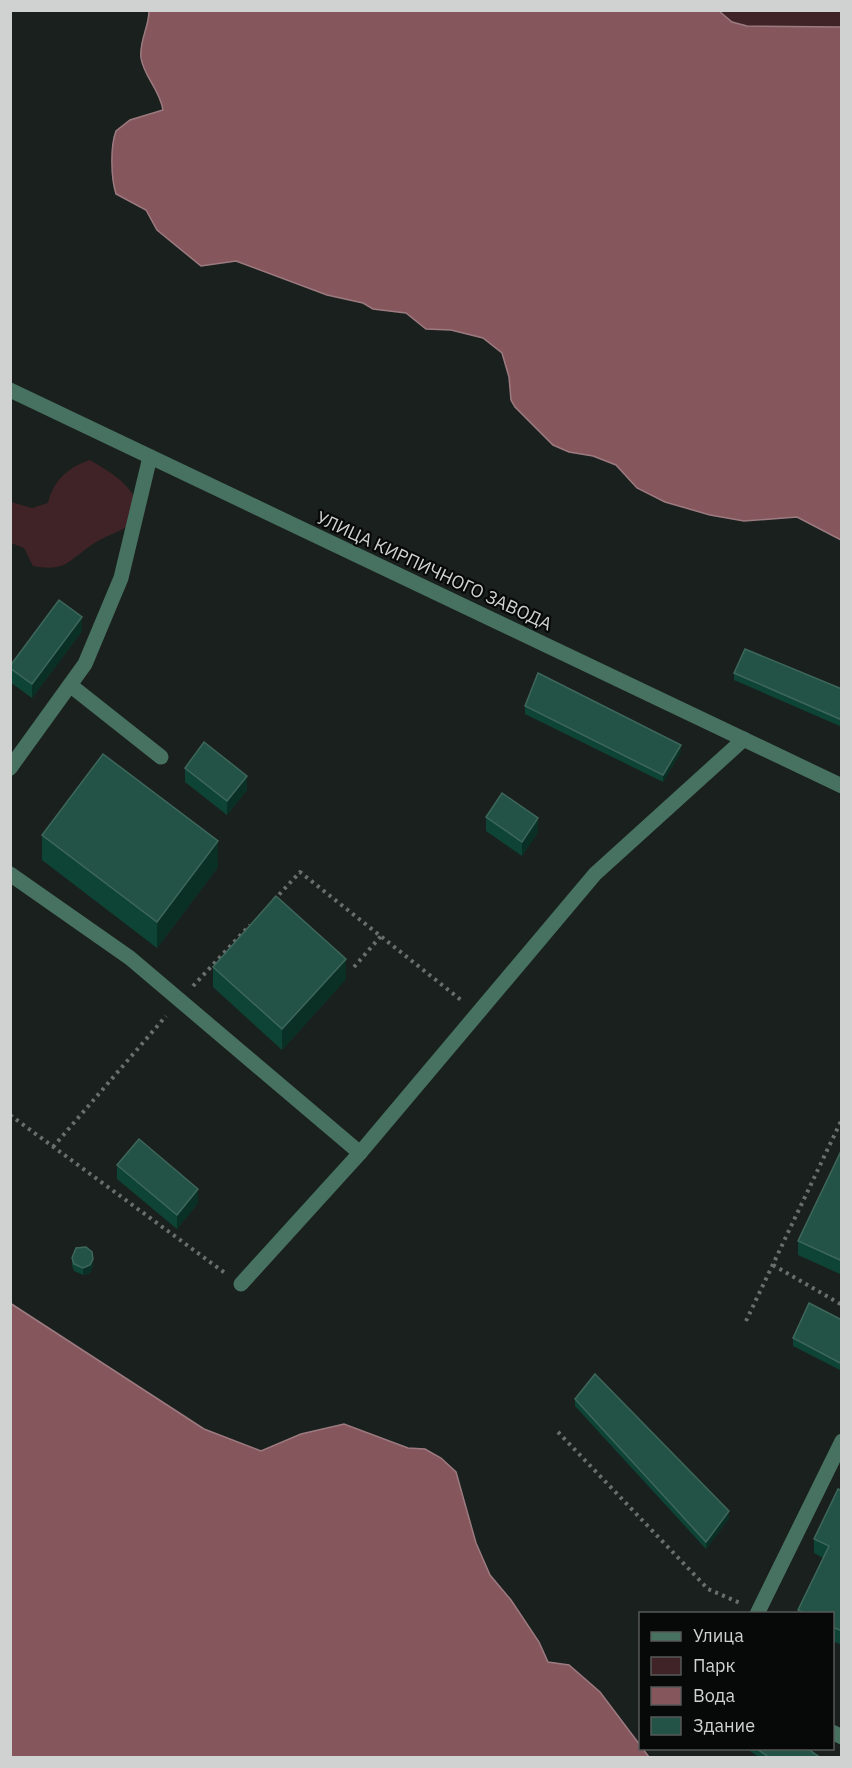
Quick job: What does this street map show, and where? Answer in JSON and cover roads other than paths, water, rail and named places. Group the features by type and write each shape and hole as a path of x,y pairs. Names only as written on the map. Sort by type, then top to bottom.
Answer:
{"street":[{"name":"УЛИЦА КИРПИЧНОГО ЗАВОДА","path":"10,390 842,786"},
{"path":"10,768 85,664 121,578 150,457"},
{"path":"70,685 161,758"},
{"path":"241,1284 360,1153 595,874 744,739"},
{"path":"10,874 130,958 360,1153"},
{"path":"757,1612 842,1441"}],"water":[{"path":"149,11 719,11 732,22 747,26 841,27 841,540 797,517 744,521 710,515 665,502 637,488 616,465 593,456 569,452 553,445 515,407 511,400 509,377 502,353 483,338 451,330 426,329 406,313 373,309 363,303 327,295 236,261 201,266 157,230 146,210 116,194 112,162 116,131 130,120 163,110 141,58 141,46"},
{"path":"10,1303 204,1429 261,1451 301,1434 344,1424 408,1448 425,1449 441,1458 456,1472 476,1543 490,1575 511,1600 539,1642 548,1662 569,1665 600,1692 639,1744 639,1750 644,1750 649,1757 11,1757"}]}
